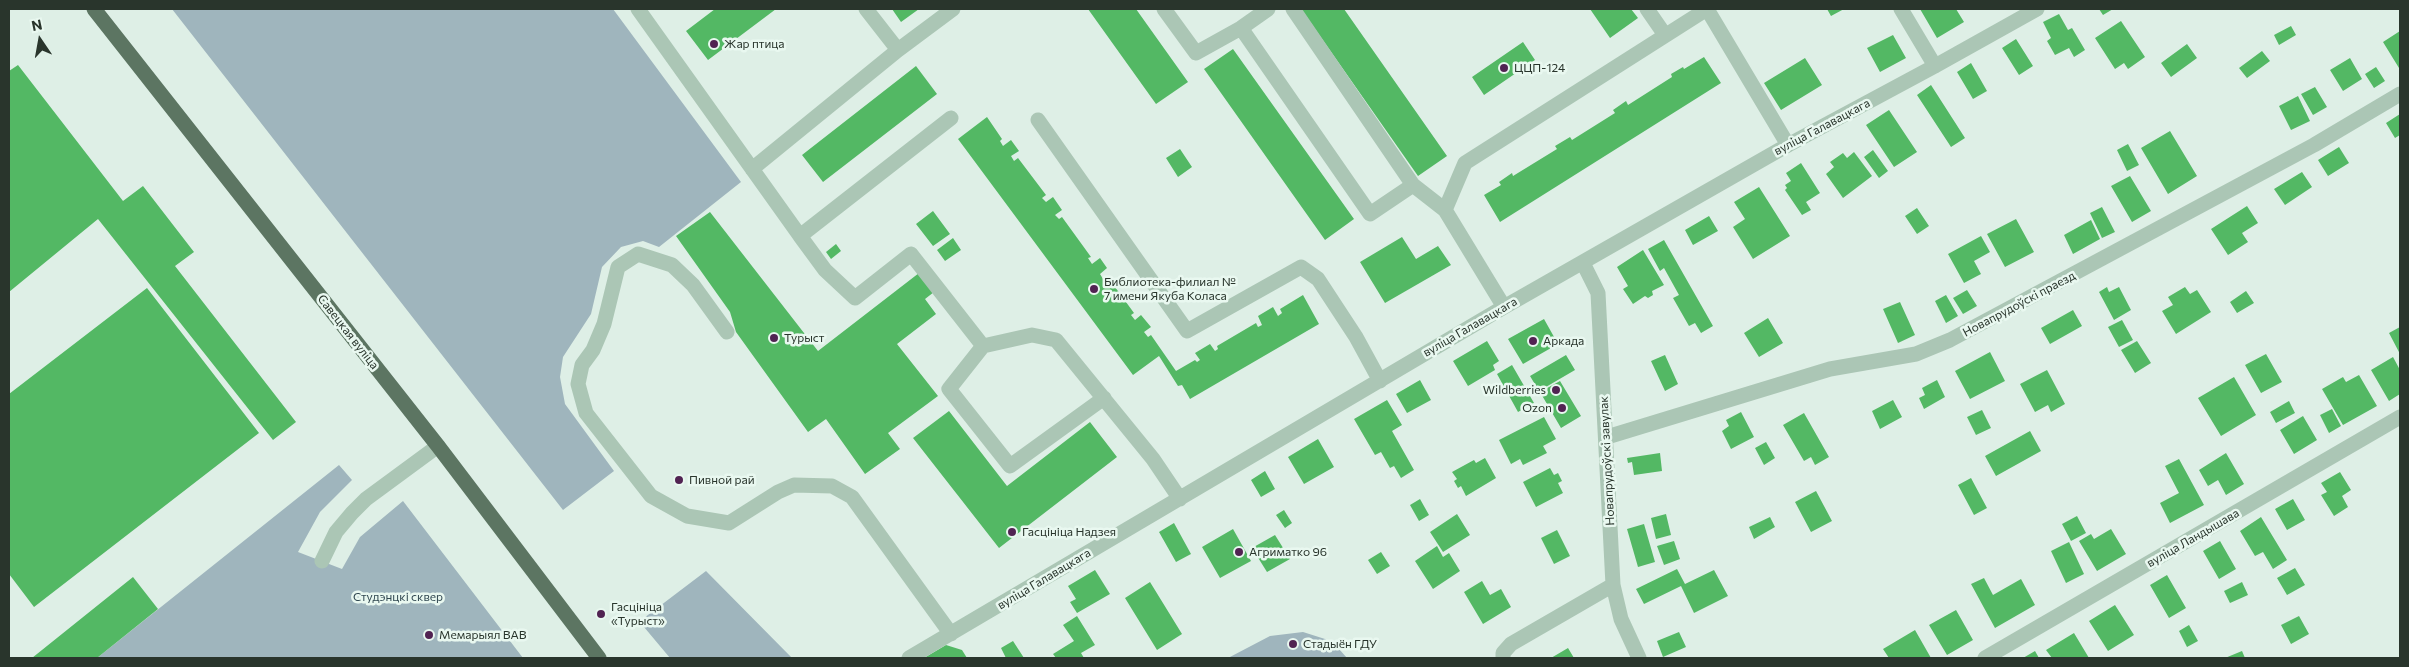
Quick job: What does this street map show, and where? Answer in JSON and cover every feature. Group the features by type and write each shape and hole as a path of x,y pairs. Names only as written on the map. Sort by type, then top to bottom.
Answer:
{"main road":[{"name":"Савецкая вуліца","path":"94,9 438,446 599,658"}],"street":[{"path":"866,9 898,50"},
{"path":"752,169 898,50 953,9"},
{"path":"1164,9 1196,54 1241,28 1268,9"},
{"path":"1293,9 1413,185 1445,210 1504,307"},
{"path":"1445,210 1465,163 1707,9 1788,144"},
{"path":"1901,9 1935,66"},
{"name":"вуліца Галавацкага","path":"909,658 1504,307 1788,144 2037,9"},
{"path":"1651,10 1665,35"},
{"path":"645,11 752,169 825,270 855,298 911,254 984,346"},
{"path":"1241,28 1370,214 1413,185"},
{"name":"Новапрудоўскі праезд","path":"1607,437 1830,369 1916,354 1950,340 2314,146 2400,94"},
{"path":"800,236 951,118"},
{"path":"1038,120 1187,331 1301,267 1318,279 1356,337 1380,380"},
{"path":"727,332 693,285 672,265 638,254 618,267 604,324 593,350 582,366 578,384 586,413 651,496 687,516 729,524 778,492 794,485 832,486 852,497 951,634"},
{"name":"Новапрудоўскі завулак","path":"1583,263 1598,293 1607,437 1613,585 1621,619 1639,658"},
{"path":"1104,398 1010,466 949,390 984,346 1032,335 1056,340 1104,398 1153,459 1180,499"},
{"name":"вуліца Ландышава","path":"1985,658 2400,417"},
{"path":"322,561 336,532 366,499 438,446"},
{"path":"1503,658 1503,652 1511,644 1613,585"}],"green space":[{"path":"172,9 613,9 741,182 659,247 643,241 621,247 602,267 591,314 563,357 560,377 565,404 614,471 563,510"},
{"name":"Студэнцкі сквер","path":"339,465 352,480 320,512 298,552 342,569 360,537 403,501 523,658 97,658"},
{"path":"706,571 792,658 670,658 644,627 644,618"},
{"name":"Стадыён ГДУ","path":"1303,632 1325,639 1339,649 1347,658 1228,658 1270,636"}],"building":[{"path":"715,9 776,9 708,60 686,31"},
{"path":"892,9 919,9 901,22"},
{"path":"1088,9 1136,9 1188,82 1156,104"},
{"path":"1301,9 1344,9 1447,156 1418,176"},
{"path":"1590,9 1631,9 1638,18 1610,38"},
{"path":"1827,9 1844,9 1831,16"},
{"path":"1920,9 1956,9 1964,22 1937,38"},
{"path":"2099,9 2113,9 2103,15"},
{"path":"2059,14 2068,30 2072,28 2085,50 2074,57 2069,48 2055,55 2047,41 2051,38 2043,22"},
{"path":"2121,21 2145,57 2128,69 2124,63 2115,69 2095,38"},
{"path":"2291,26 2296,35 2279,45 2274,35"},
{"path":"2400,31 2400,67 2399,68 2383,42"},
{"path":"1893,35 1906,58 1880,72 1867,48"},
{"path":"2016,39 2033,66 2019,75 2002,48"},
{"name":"ЦЦП-124","path":"1523,42 1535,60 1484,95 1472,77"},
{"path":"2187,44 2197,58 2171,77 2161,63"},
{"path":"1233,49 1354,219 1325,240 1204,69"},
{"path":"2262,51 2270,61 2247,78 2239,68"},
{"path":"1704,57 1721,83 1500,222 1484,195 1501,185 1499,182 1512,173 1513,176 1557,149 1555,146 1570,137 1572,140 1615,113 1613,110 1626,101 1628,105 1672,77 1671,74 1683,67 1684,69"},
{"path":"1805,58 1822,85 1781,110 1764,83"},
{"path":"2350,58 2362,79 2343,91 2330,70"},
{"path":"1971,63 1987,91 1973,99 1957,72"},
{"path":"18,65 123,201 143,186 194,252 175,266 296,422 273,440 98,219 9,292 9,71"},
{"path":"916,66 937,94 823,182 802,155"},
{"path":"2376,67 2385,81 2374,88 2365,74"},
{"path":"1931,85 1965,138 1951,147 1917,95"},
{"path":"2315,87 2327,107 2313,115 2301,94"},
{"path":"2298,96 2310,121 2291,130 2279,106"},
{"path":"1889,110 1917,152 1894,167 1866,125"},
{"path":"2400,114 2400,135 2395,138 2386,123"},
{"path":"987,117 1002,139 1000,141 1003,146 1011,140 1019,151 1011,156 1014,161 1018,158 1046,195 1042,198 1046,202 1053,197 1062,210 1055,215 1059,219 1062,217 1091,257 1088,258 1092,264 1100,258 1107,268 1100,274 1103,279 1107,276 1134,313 1131,315 1135,320 1141,315 1151,327 1144,332 1148,337 1151,335 1176,371 1195,360 1197,362 1200,360 1195,353 1210,344 1215,351 1218,349 1217,346 1256,323 1258,327 1262,325 1258,316 1273,307 1278,316 1282,313 1280,309 1303,295 1319,324 1190,399 1182,385 1178,386 1159,356 1133,375 958,139"},
{"path":"2170,131 2197,176 2168,194 2141,148"},
{"path":"2128,144 2139,165 2127,171 2117,150"},
{"path":"2339,147 2349,163 2328,176 2318,160"},
{"path":"1180,149 1192,167 1178,177 1166,158"},
{"path":"1873,150 1888,171 1879,178 1864,157"},
{"path":"1854,152 1872,176 1843,198 1826,174 1834,167 1830,162 1843,153 1847,158"},
{"path":"1801,163 1820,193 1806,202 1811,210 1802,215 1785,190 1787,188 1785,185 1791,181 1786,173"},
{"path":"2302,172 2312,187 2285,205 2274,189"},
{"path":"2130,176 2151,211 2132,222 2111,186"},
{"path":"1759,187 1790,236 1753,259 1733,227 1745,219 1734,202"},
{"path":"2247,206 2258,223 2242,233 2248,242 2228,255 2211,229"},
{"path":"2102,207 2115,232 2102,238 2090,213"},
{"path":"1917,208 1929,226 1917,234 1905,216"},
{"path":"933,211 950,234 933,246 916,224"},
{"name":"Турыст","path":"710,212 818,351 919,273 934,292 925,299 936,314 897,344 938,396 888,433 900,449 865,474 826,419 808,432 736,332 730,312 676,236"},
{"path":"1709,216 1718,231 1693,245 1685,230"},
{"path":"2016,219 2034,252 2005,267 1987,234"},
{"path":"2091,220 2100,239 2073,254 2064,235"},
{"path":"1981,236 1990,252 1974,261 1981,274 1964,283 1948,254"},
{"path":"1402,237 1416,259 1438,246 1451,265 1385,303 1360,262"},
{"path":"953,238 961,250 945,261 937,250"},
{"path":"1664,240 1713,326 1701,333 1695,323 1689,326 1673,298 1679,295 1664,268 1660,271 1648,249"},
{"path":"836,244 841,251 831,259 826,252"},
{"path":"1643,250 1664,285 1652,291 1653,295 1648,298 1645,296 1633,304 1623,289 1628,286 1617,267"},
{"path":"2107,287 2109,292 2119,287 2131,310 2114,320 2099,292"},
{"path":"2185,287 2190,294 2197,290 2211,312 2176,334 2162,311 2173,305 2168,297"},
{"path":"147,288 259,433 34,607 9,574 9,394"},
{"path":"1967,290 1977,306 1963,314 1953,298"},
{"path":"2246,291 2254,303 2237,313 2230,302"},
{"path":"1946,295 1958,316 1946,323 1935,301"},
{"path":"1900,302 1915,335 1898,343 1883,309"},
{"path":"2073,310 2082,326 2050,344 2041,328"},
{"path":"1768,318 1783,343 1759,357 1744,333"},
{"name":"Аркада","path":"1544,319 1558,344 1523,364 1508,339"},
{"path":"2122,320 2133,340 2119,347 2108,327"},
{"path":"2400,327 2400,354 2389,333"},
{"path":"1487,341 1499,361 1493,365 1495,370 1468,386 1453,361"},
{"path":"2137,341 2151,363 2135,373 2121,350"},
{"path":"1990,352 2005,381 1970,399 1955,371"},
{"path":"2266,354 2282,382 2261,393 2245,365"},
{"path":"1566,355 1575,370 1539,391 1530,376"},
{"path":"1665,355 1678,384 1665,391 1651,361"},
{"path":"2393,357 2400,370 2400,394 2389,401 2371,370"},
{"path":"1512,365 1534,403 1518,412 1497,374"},
{"path":"2047,370 2065,404 2051,412 2048,405 2035,412 2020,384"},
{"path":"2359,375 2377,406 2343,425 2322,389 2343,377 2346,382"},
{"path":"2234,377 2256,415 2221,436 2198,398"},
{"path":"1420,380 1431,400 1407,413 1396,394"},
{"path":"1937,380 1945,397 1924,409 1919,398 1925,395 1922,388"},
{"path":"1560,381 1581,416 1561,428 1540,392"},
{"path":"1387,400 1402,425 1392,431 1414,470 1401,478 1394,466 1390,468 1381,452 1375,455 1354,419"},
{"path":"1893,400 1902,417 1880,429 1872,411"},
{"path":"2289,401 2295,413 2276,423 2270,412"},
{"path":"2332,409 2341,426 2329,433 2320,415"},
{"path":"1982,410 1991,428 1976,435 1967,417"},
{"path":"949,411 1007,486 1090,422 1117,457 999,548 913,438"},
{"path":"1741,412 1754,437 1731,449 1722,431 1729,426 1726,420"},
{"path":"1804,413 1829,457 1815,465 1811,457 1804,461 1783,425"},
{"path":"2303,416 2317,440 2294,454 2280,430"},
{"path":"1544,417 1556,439 1543,446 1547,453 1523,465 1520,459 1511,464 1499,440"},
{"path":"2030,431 2041,451 1996,476 1985,456"},
{"path":"1318,439 1334,467 1304,484 1288,457"},
{"path":"1766,442 1775,458 1764,465 1755,448"},
{"path":"1660,453 1662,471 1634,475 1632,462 1628,463 1627,458"},
{"path":"2226,453 2244,484 2226,495 2218,480 2208,486 2199,470"},
{"path":"1485,458 1496,478 1466,496 1461,486 1458,488 1454,481 1457,479 1452,472 1474,460 1476,463"},
{"path":"2179,459 2204,505 2170,523 2160,503 2179,493 2165,466"},
{"path":"1550,468 1554,475 1558,473 1562,481 1558,483 1563,493 1536,507 1523,482"},
{"path":"1265,471 1275,489 1261,497 1251,480"},
{"path":"2340,472 2351,490 2342,496 2348,507 2334,516 2321,495 2327,492 2321,483"},
{"path":"1971,478 1987,508 1974,515 1958,485"},
{"path":"1816,491 1832,521 1811,532 1795,502"},
{"path":"1420,499 1429,515 1419,521 1410,505"},
{"path":"2293,499 2305,520 2287,530 2275,509"},
{"path":"1284,510 1292,523 1285,528 1276,515"},
{"path":"1457,514 1470,535 1443,552 1430,532"},
{"path":"1666,514 1671,535 1656,539 1651,518"},
{"path":"2077,516 2086,533 2071,541 2062,524"},
{"path":"1770,517 1775,527 1754,539 1749,527"},
{"path":"2261,517 2287,560 2273,569 2263,552 2255,556 2240,531"},
{"path":"1174,523 1191,554 1176,562 1159,532"},
{"path":"1644,524 1655,562 1638,567 1627,529"},
{"path":"1233,529 1251,561 1220,578 1202,547"},
{"path":"2111,529 2126,554 2097,571 2079,541 2091,534 2094,539"},
{"path":"1557,530 1570,556 1554,564 1541,538"},
{"path":"1275,535 1290,559 1267,572 1252,548"},
{"path":"1674,541 1680,559 1664,565 1657,546"},
{"path":"2220,541 2236,569 2219,579 2203,551"},
{"path":"2069,542 2084,574 2066,583 2051,551"},
{"path":"1437,546 1443,557 1449,553 1460,571 1433,589 1415,561"},
{"path":"1381,552 1390,566 1377,574 1368,560"},
{"path":"2295,568 2305,585 2287,595 2277,578"},
{"path":"1677,569 1685,584 1714,570 1728,596 1694,613 1681,586 1644,604 1636,589"},
{"path":"1095,570 1110,594 1077,613 1070,602 1076,599 1068,586"},
{"path":"2167,575 2186,608 2169,618 2150,585"},
{"path":"133,577 158,609 97,658 32,658"},
{"path":"1984,578 1993,595 2021,579 2035,605 1995,628 1971,584"},
{"path":"1482,581 1490,595 1501,589 1511,607 1483,624 1464,592"},
{"path":"1150,582 1182,634 1157,650 1125,598"},
{"path":"2242,582 2248,595 2230,603 2224,591"},
{"path":"2115,605 2134,635 2108,651 2089,621"},
{"path":"1956,610 1973,640 1947,655 1929,625"},
{"path":"1077,616 1095,645 1081,653 1084,658 1056,658 1053,654 1074,641 1063,625"},
{"path":"2299,616 2309,634 2291,644 2281,625"},
{"path":"2189,625 2198,641 2187,647 2179,631"},
{"path":"1915,630 1931,658 1889,658 1883,649"},
{"path":"1679,632 1686,647 1663,657 1657,641"},
{"path":"2074,633 2089,658 2052,658 2046,650"},
{"path":"1013,641 1024,658 1006,658 1001,648"},
{"path":"946,645 962,650 967,658 924,658"},
{"path":"1568,648 1574,658 1551,658"},
{"path":"2035,651 2039,658 2023,658"},
{"path":"2242,651 2245,658 2225,658"}],"place":[{"name":"Жар птица","path":"714,44"},
{"name":"ЦЦП-124","path":"1504,68"},
{"name":"Библиотека-филиал № 7 имени Якуба Коласа","path":"1094,289"},
{"name":"Турыст","path":"774,338"},
{"name":"Аркада","path":"1533,341"},
{"name":"Wildberries","path":"1556,390"},
{"name":"Ozon","path":"1562,408"},
{"name":"Пивной рай","path":"679,480"},
{"name":"Гасцініца Надзея","path":"1012,532"},
{"name":"Агриматко 96","path":"1239,552"},
{"name":"Гасцініца «Турыст»","path":"601,614"},
{"name":"Мемарыял ВАВ","path":"429,635"},
{"name":"Стадыён ГДУ","path":"1293,644"}]}
